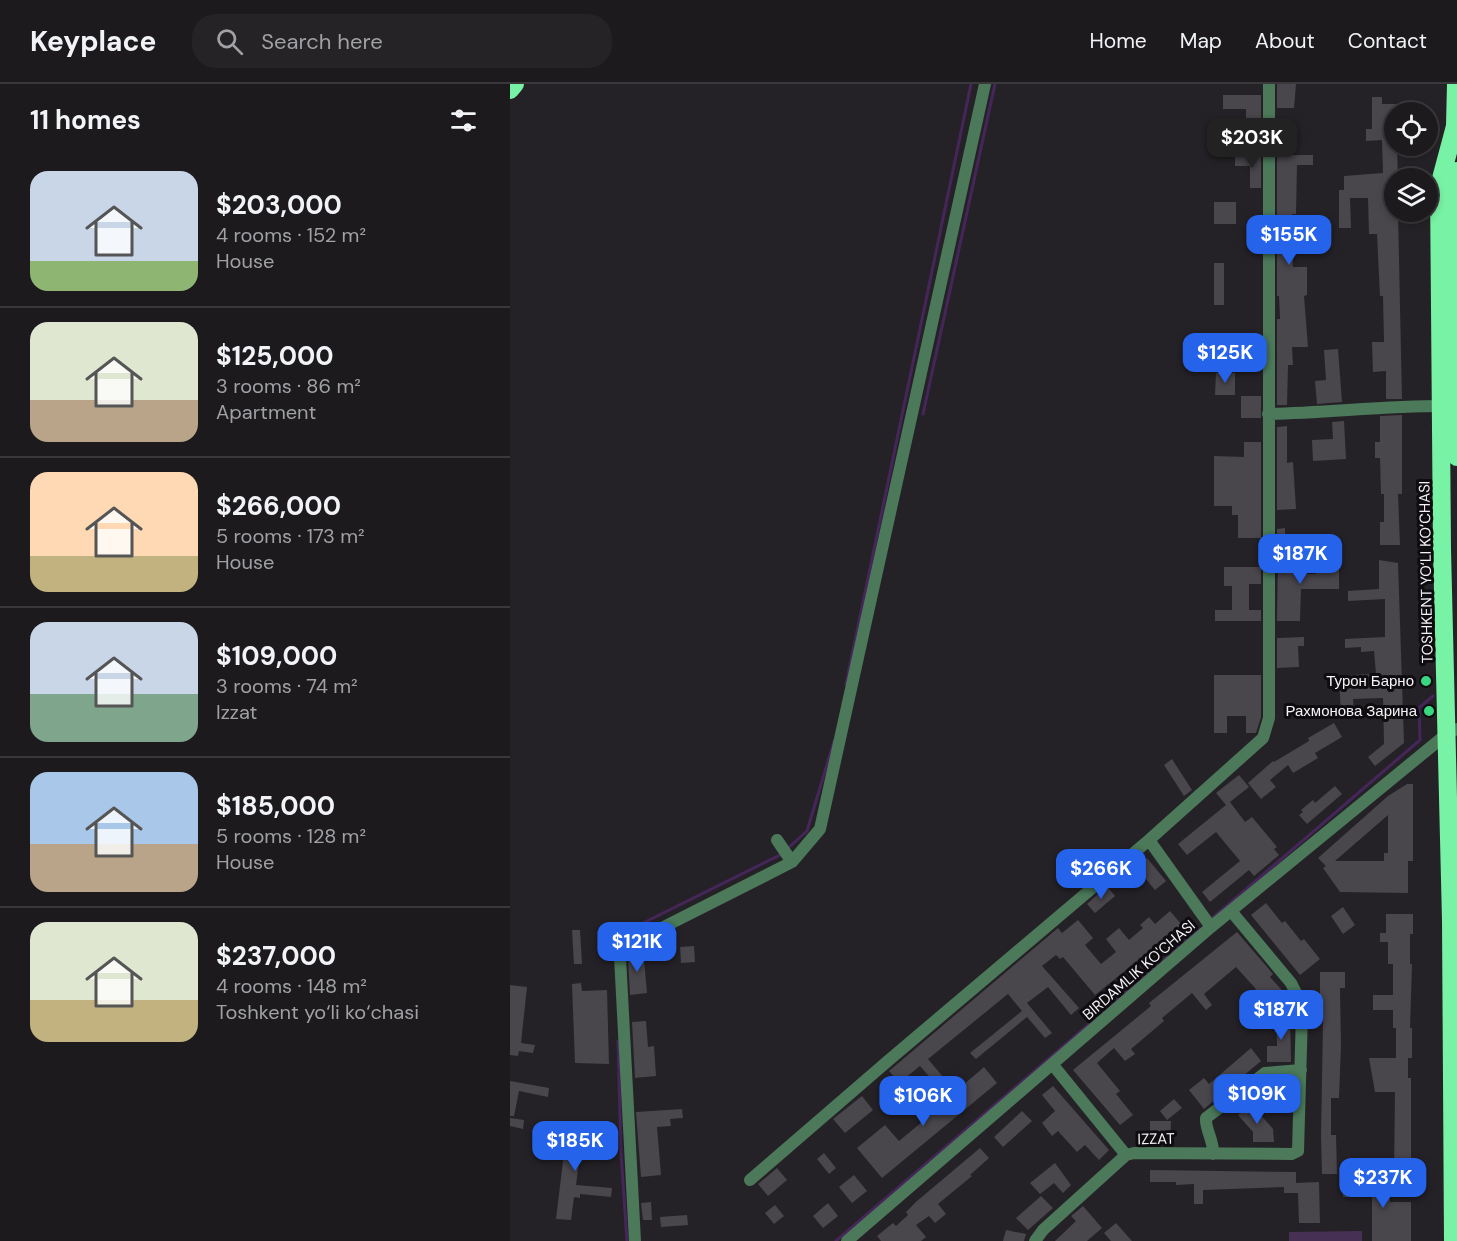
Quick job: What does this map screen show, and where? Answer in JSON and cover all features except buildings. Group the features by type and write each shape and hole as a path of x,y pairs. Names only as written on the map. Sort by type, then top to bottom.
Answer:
{"highway":[{"path":"510,90 515,84"},
{"name":"TOSHKENT YO‘LI KO‘CHASI","path":"1453,1241 1452,731 1442,550 1439,186 1455,126 1456,84"},
{"path":"1457,171 1453,183 1457,457"}],"street":[{"path":"635,1241 621,951 630,944 792,862 820,829 985,84"},
{"path":"750,1180 1149,840 1263,738 1269,718 1269,84"},
{"path":"1268,414 1321,413 1390,406 1441,406"},
{"name":"BIRDAMLIK KO'CHASI","path":"847,1241 1211,927 1452,731"},
{"path":"777,840 792,862"},
{"path":"1149,840 1211,927"},
{"name":"IZZAT","path":"1035,1241 1043,1230 1126,1155 1134,1153 1297,1153 1300,1148 1302,1013 1297,991 1231,911"},
{"path":"1053,1065 1126,1155"},
{"path":"1213,1154 1213,1141 1206,1125 1206,1118 1264,1073 1301,1070"}],"shaded area":[{"path":"1362,1231 1362,1241 1289,1241 1289,1232"}],"waterway":[{"path":"846,684 971,84"},
{"path":"923,414 995,84"},
{"path":"1209,921 1420,740 1419,708 1433,696"},
{"path":"786,850 807,831 834,741"},
{"path":"623,943 625,932 782,854"},
{"path":"836,1241 1200,929"},
{"path":"618,1041 621,1153 627,1241"}],"place":[{"name":"Турон Барно","path":"1426,681"},
{"name":"Рахмонова Зарина","path":"1429,711"}]}
